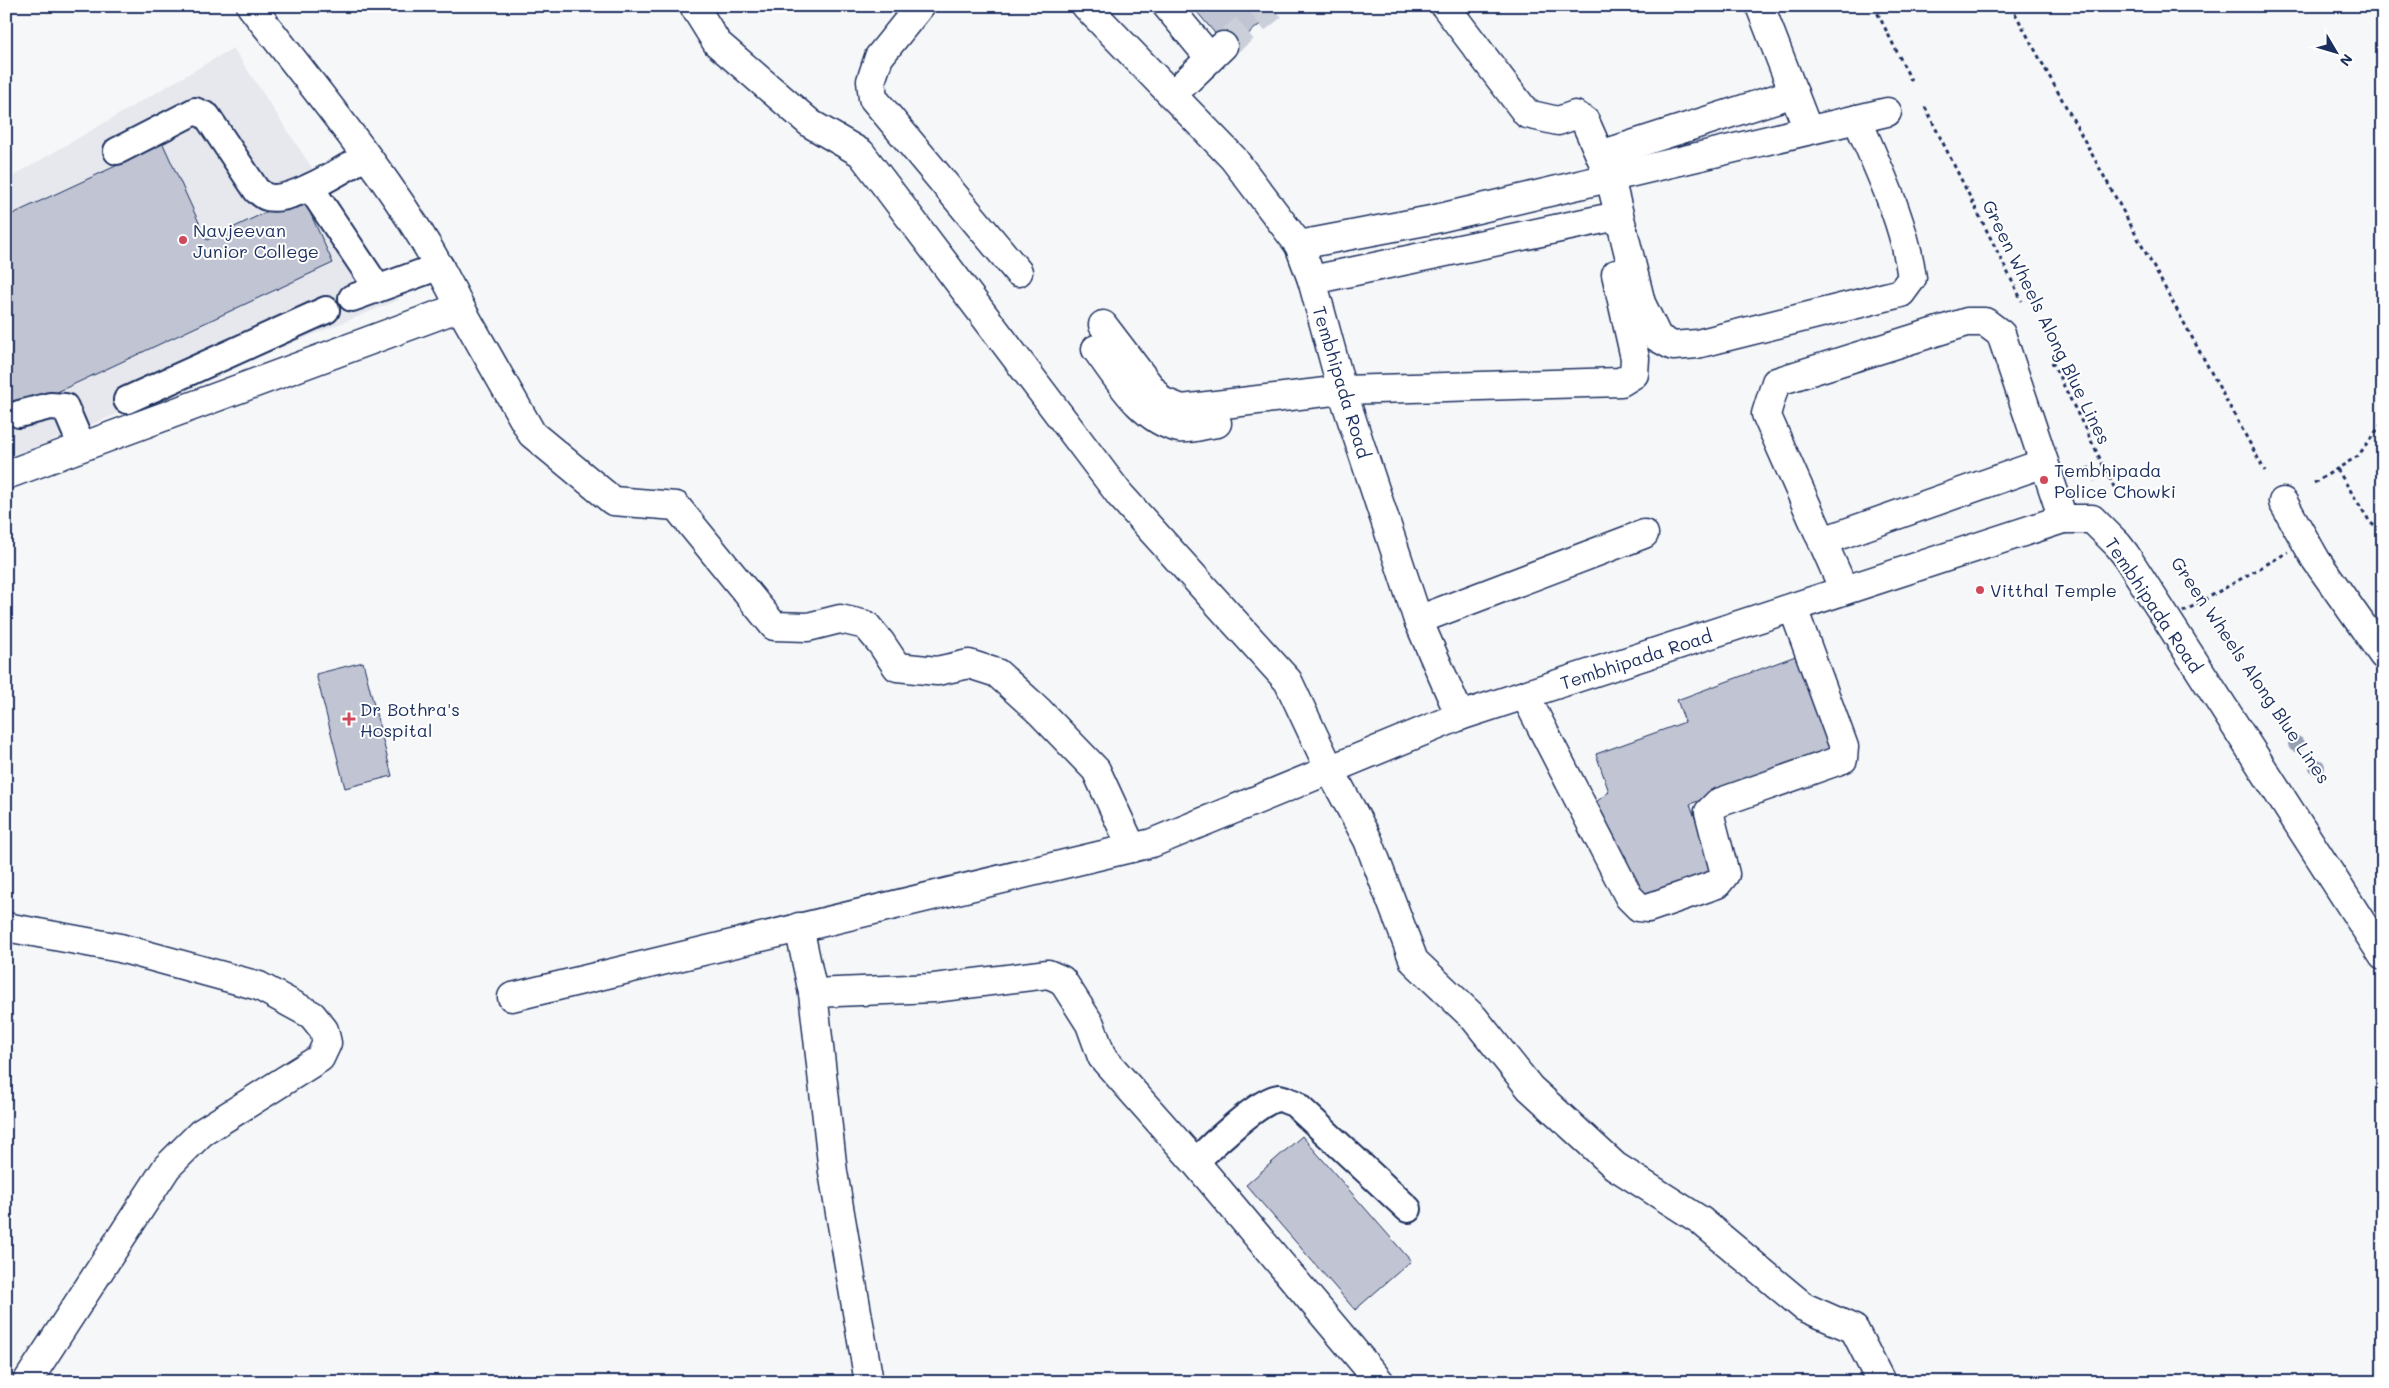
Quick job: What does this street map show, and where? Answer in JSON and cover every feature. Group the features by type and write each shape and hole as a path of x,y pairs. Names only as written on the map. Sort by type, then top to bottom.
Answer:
{"street":[{"path":"250,6 366,156 440,266 460,307 532,434 613,501 676,506 774,626 808,627 840,620 866,625 882,643 897,667 938,671 970,664 997,673 1039,711 1096,770 1132,848"},
{"path":"694,6 716,42 811,124 862,153 1120,495 1288,680 1330,770 1368,840 1414,960 1474,1018 1530,1088 1615,1166 1700,1220 1804,1307 1854,1329 1881,1382"},
{"path":"920,6 879,57 871,81 873,98 1018,272"},
{"path":"1167,6 1217,52 1172,95"},
{"path":"1445,6 1527,114 1558,121 1575,115 1585,121 1641,303 1658,338 1673,346 1697,344 1901,292 1912,278 1909,254 1895,211 1857,119"},
{"path":"1760,6 1808,130"},
{"name":"Tembhipada Road","path":"1095,9 1172,95 1234,158 1299,245 1312,280 1344,396 1418,620 1460,716 2063,518 2092,519 2118,545 2383,956"},
{"path":"1602,172 1794,94"},
{"path":"1299,245 1431,220 1602,172 1887,112"},
{"path":"1100,337 1161,401 1182,409 1344,396 1621,382 1634,374 1635,358 1603,219 1602,172"},
{"path":"1312,280 1603,219"},
{"path":"6,475 460,307"},
{"path":"1844,590 1766,414 1776,382 1967,322 1985,322 2001,334 2063,518"},
{"path":"1823,541 2044,463"},
{"path":"2282,502 2316,560 2383,655"},
{"path":"1418,620 1644,534"},
{"path":"1525,695 1629,897 1639,907 1648,908 1717,884 1725,874 1709,812 1718,803 1844,759 1844,747 1793,608"},
{"path":"512,997 1152,843 1460,716"},
{"path":"6,927 120,948 259,986 312,1016 324,1030 328,1043 320,1058 201,1133 167,1167 27,1382"},
{"path":"799,927 813,993 833,1172 869,1382"},
{"path":"813,993 934,988 1048,974 1062,980 1090,1024 1102,1057 1195,1162 1380,1382"}],"lane":[{"path":"117,151 195,111 207,116 257,191 267,197 278,197 310,188 366,156"},
{"path":"310,188 377,287"},
{"path":"352,298 377,287 440,266"},
{"path":"127,400 326,310"},
{"path":"19,414 50,406 65,406 82,447"},
{"path":"1195,1162 1263,1103 1279,1098 1294,1103 1408,1210"}],"path":[{"path":"1874,6 1914,87"},
{"path":"2011,6 2282,502 2358,456 2383,422"},
{"name":"Green Wheels Along Blue Lines","path":"1923,104 2026,310"},
{"name":"Green Wheels Along Blue Lines","path":"2048,354 2117,491"},
{"path":"2337,469 2370,522 2383,534"},
{"path":"2183,612 2288,552"},
{"name":"Green Wheels Along Blue Lines","path":"2191,606 2196,614"}],"shaded area":[{"name":"Navjeevan Junior College","path":"233,48 399,300 6,459 6,180"}],"building":[{"path":"1192,6 1282,6 1229,50"},
{"path":"163,144 207,240 302,195 333,263 6,416 6,217"},
{"path":"1801,654 1836,751 1690,804 1715,873 1641,900 1625,855 1602,842 1587,809 1609,792 1596,754 1685,722 1677,700"},
{"path":"363,662 392,776 345,788 316,674"},
{"path":"1302,1136 1411,1261 1355,1310 1246,1185"}],"tunnel":[{"path":"1223,46 1273,6"}],"place":[{"name":"Navjeevan Junior College","path":"183,240"},
{"name":"Tembhipada Police Chowki","path":"2044,480"},
{"name":"Vitthal Temple","path":"1980,590"},
{"name":"Dr Bothra's Hospital","path":"349,719"}]}
